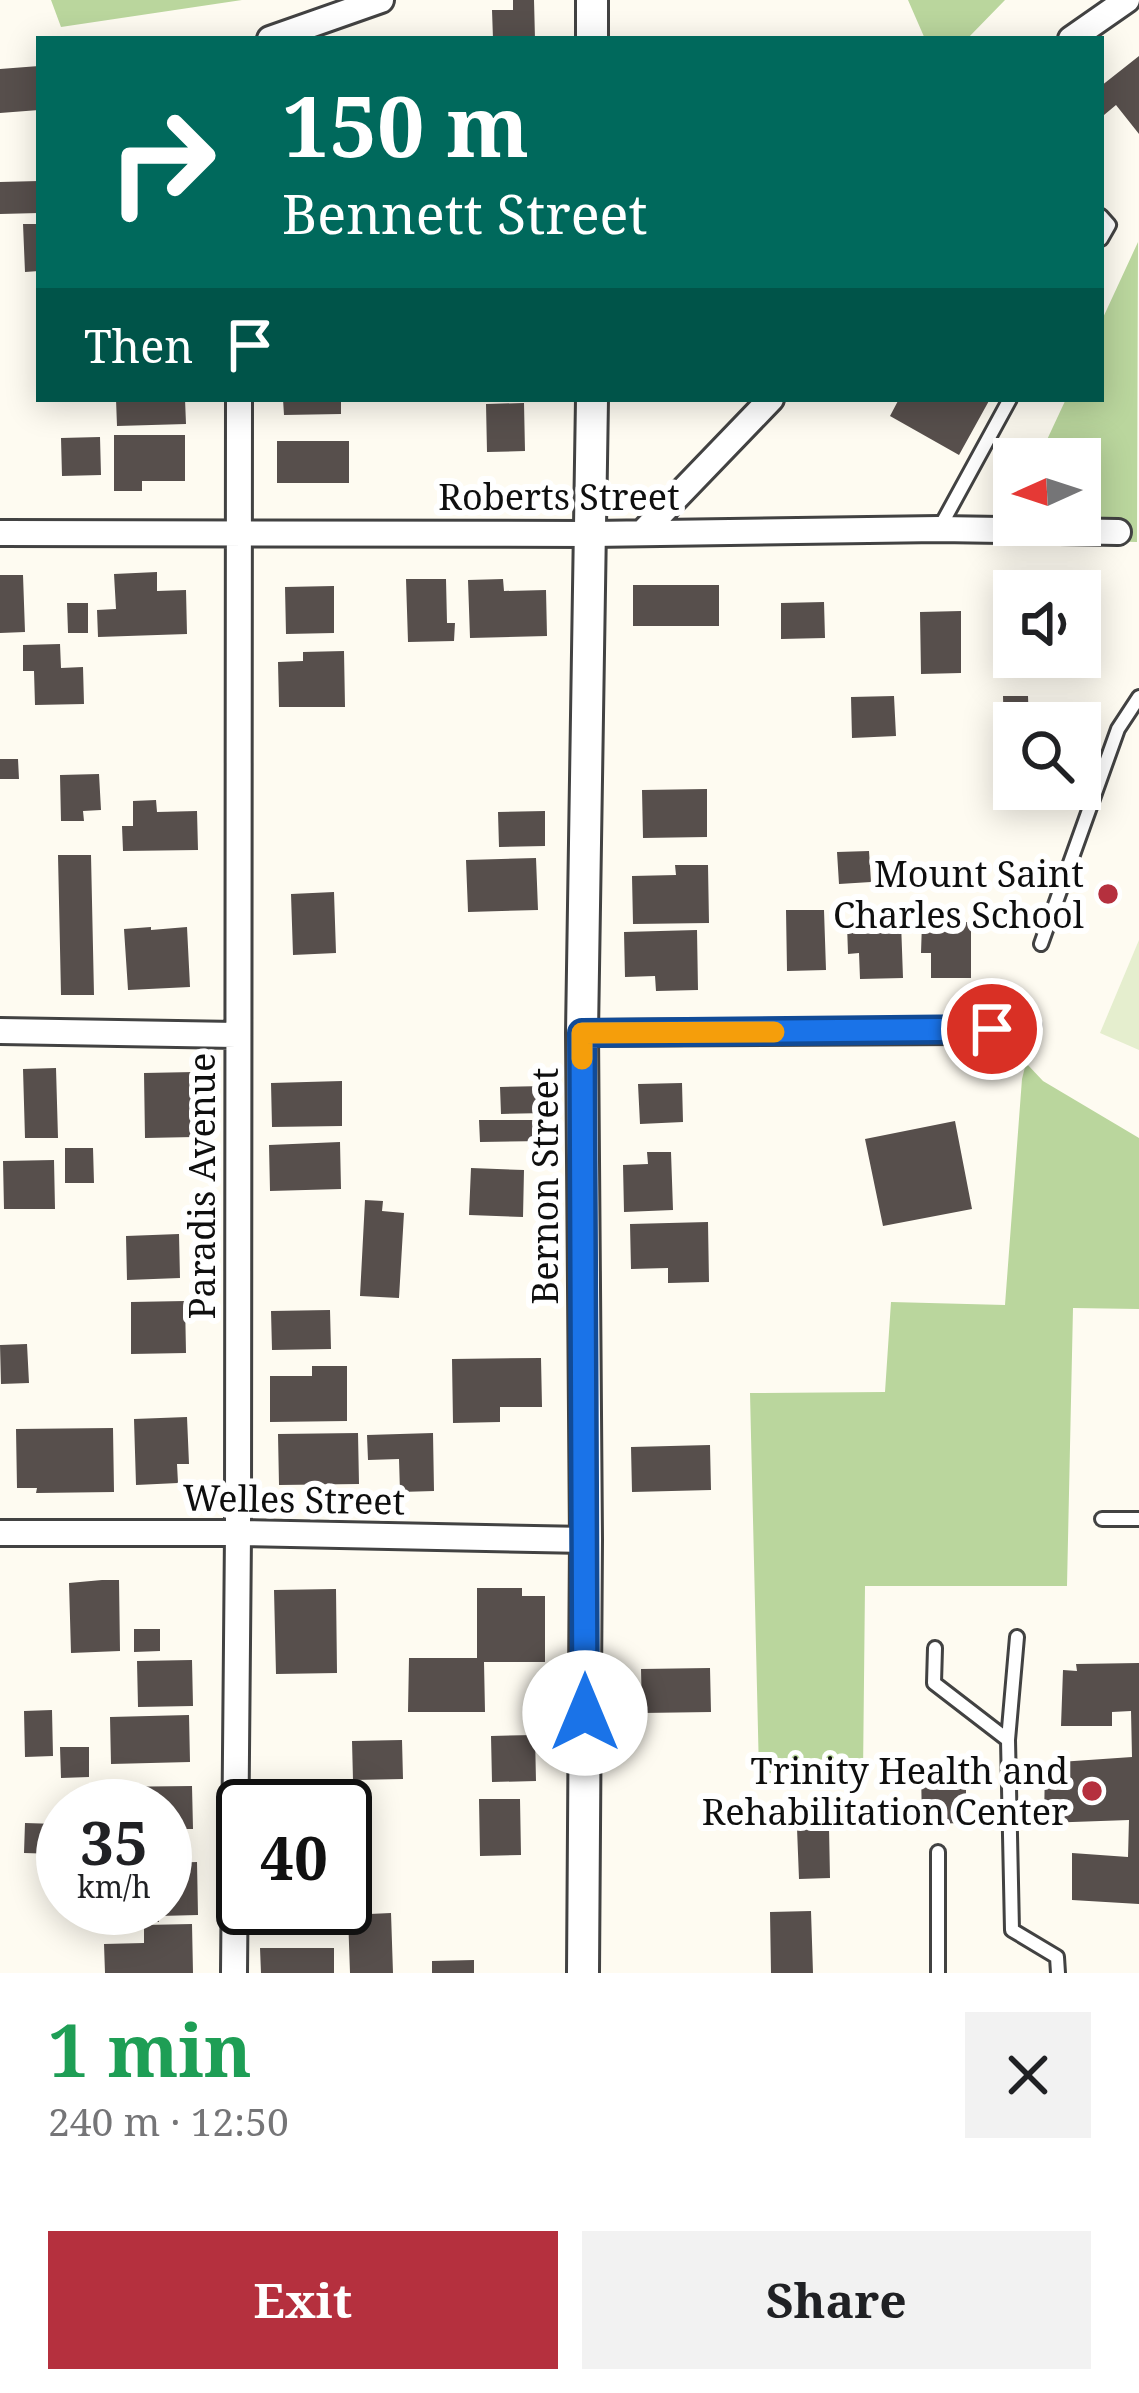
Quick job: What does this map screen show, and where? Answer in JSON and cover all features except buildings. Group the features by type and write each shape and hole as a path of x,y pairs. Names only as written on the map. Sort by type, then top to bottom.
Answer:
{"street":[{"path":"279,36 381,0"},
{"path":"592,0 592,36"},
{"path":"1075,36 1127,0"},
{"name":"Paradis Avenue","path":"234,1973 239,402"},
{"name":"Bernon Street","path":"583,1973 582,1033 592,402"},
{"path":"643,532 768,402"},
{"name":"Roberts Street","path":"0,533 1118,532"},
{"path":"582,1033 966,1031 1028,1026"},
{"path":"0,1031 236,1035"},
{"name":"Welles Street","path":"0,1533 238,1532 586,1540"}],"lane":[{"path":"939,529 1008,402"},
{"path":"1041,944 1118,729 1139,697"},
{"path":"1102,1519 1139,1520"},
{"path":"1017,1636 1009,1740 1012,1930 1057,1957 1058,1973"},
{"path":"935,1648 934,1682 1009,1740"},
{"path":"938,1852 938,1973"}],"green space":[{"path":"51,0 242,0 61,27"},
{"path":"908,0 1005,0 970,36 924,36"},
{"path":"1138,242 1137,542 1101,541 1101,438 1048,438 1065,402 1104,402 1104,316"},
{"path":"1139,940 1139,1050 1100,1033"},
{"path":"1026,1063 1043,1081 1139,1138 1139,1309 1073,1308 1067,1586 865,1586 863,1774 759,1773 750,1393 885,1392 891,1302 1005,1305"}],"slow traffic":[{"path":"582,1059 582,1033 774,1032"}],"place":[{"name":"Mount Saint Charles School","path":"1108,894"},
{"name":"Trinity Health and Rehabilitation Center","path":"1092,1791"}],"route":[{"path":"585,1713 582,1033 992,1029"}]}
